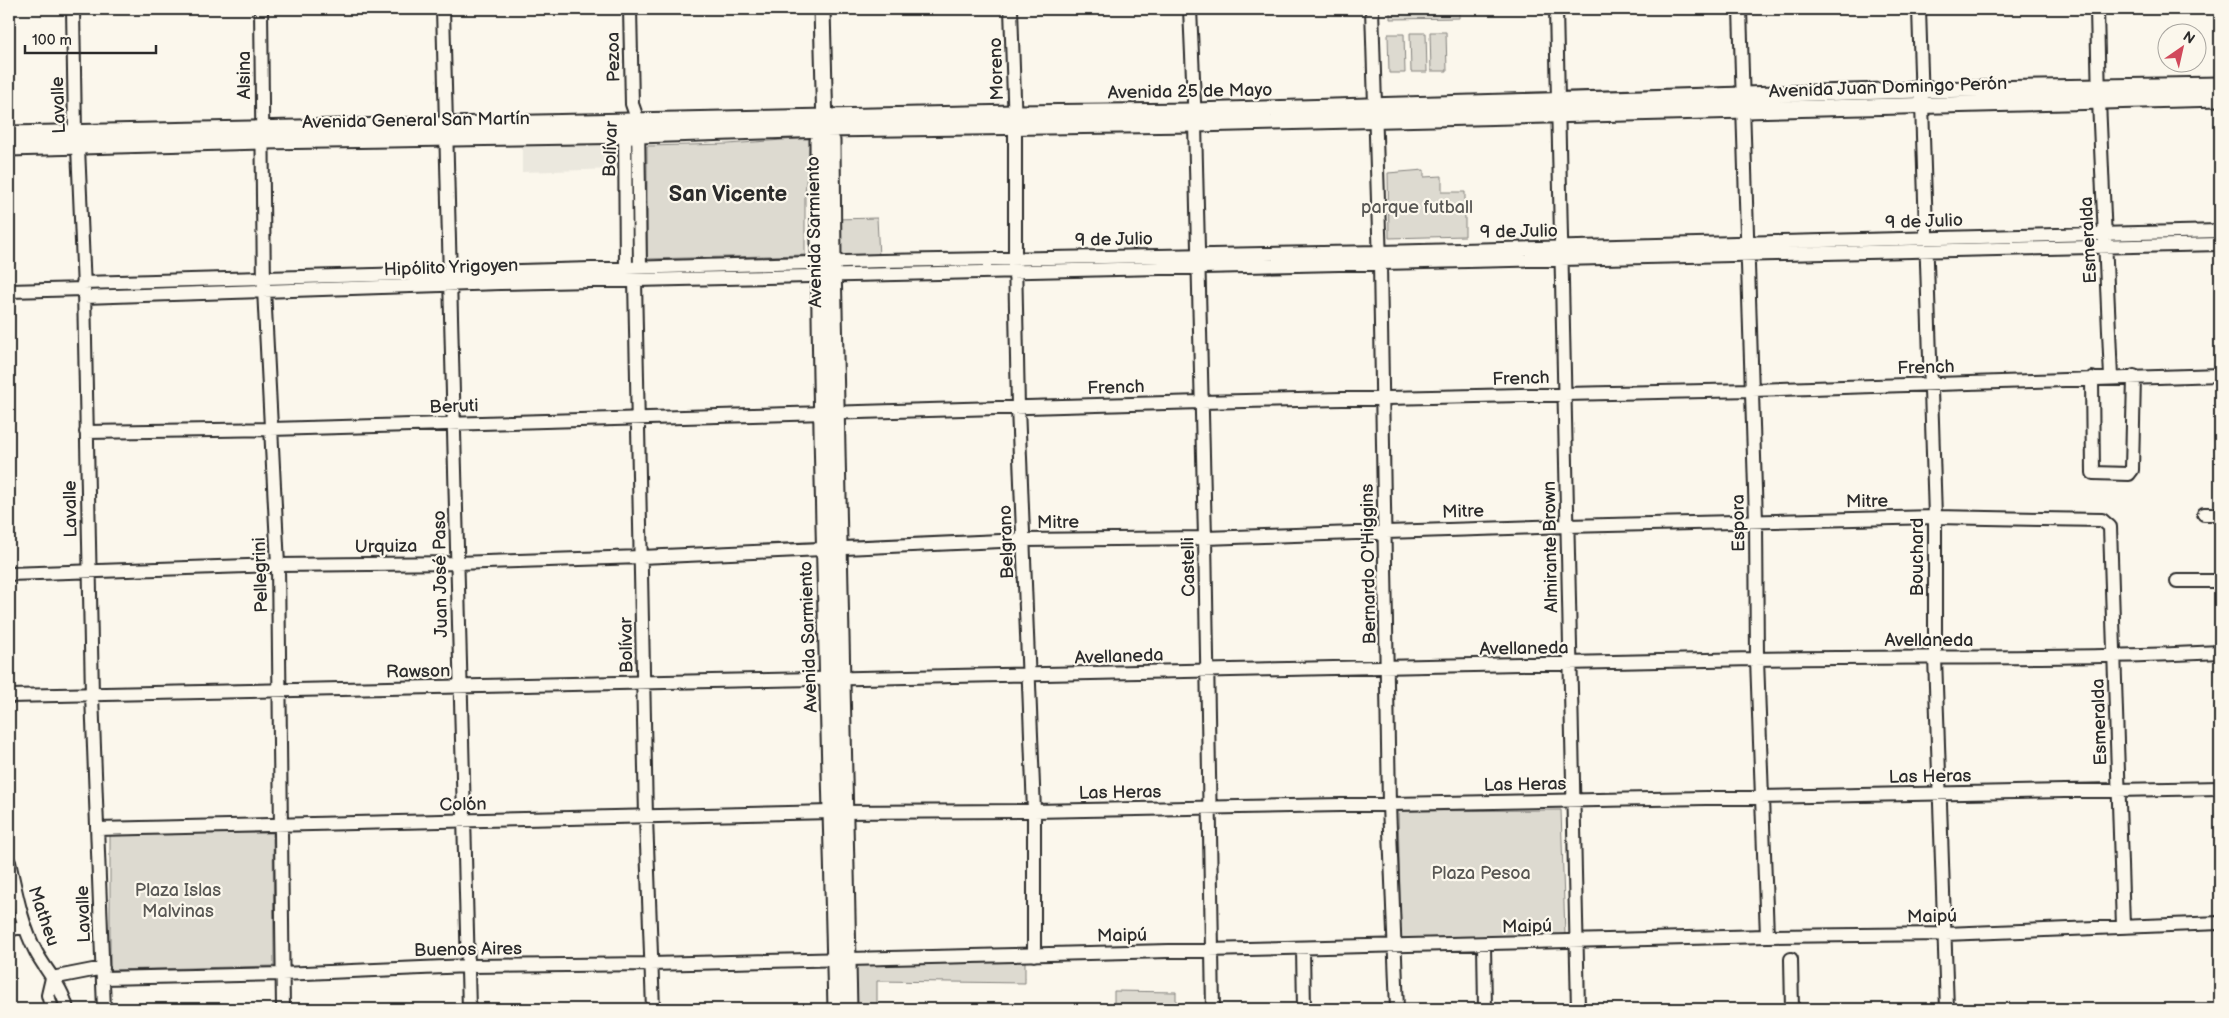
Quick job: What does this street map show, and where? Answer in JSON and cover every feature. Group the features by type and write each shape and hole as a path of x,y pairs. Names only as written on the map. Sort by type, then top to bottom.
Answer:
{"main road":[{"name":"Avenida Sarmiento","path":"822,9 824,123 818,141 826,270 841,960 848,1009"},
{"name":"Avenida Juan Domingo Perón","path":"2099,94 2220,85"},
{"name":"Avenida Juan Domingo Perón","path":"1557,108 1921,97 2099,94 2220,98"},
{"name":"Avenida 25 de Mayo","path":"824,123 1194,117 1557,108"},
{"name":"Avenida General San Martín","path":"9,148 76,140 263,134 446,132 824,123"},
{"name":"Avenida General San Martín","path":"9,134 76,140"},
{"name":"Avenida Sarmiento","path":"836,1009 841,960"}],"street":[{"name":"Lavalle","path":"73,9 76,140 84,290 92,694 104,1009"},
{"name":"Alsina","path":"262,9 263,134"},
{"name":"Juan José Paso","path":"443,9 451,279 459,688 469,1009"},
{"name":"Pezoa","path":"630,9 632,104"},
{"name":"Moreno","path":"1011,9 1015,120"},
{"name":"Castelli","path":"1190,9 1205,538 1213,1009"},
{"name":"Bernardo O'Higgins","path":"1372,9 1380,258 1389,804 1397,1009"},
{"name":"Almirante Brown","path":"1556,9 1578,1009"},
{"name":"Espora","path":"1740,9 1756,521 1757,659 1767,936"},
{"name":"Bouchard","path":"1919,9 1935,517 1935,657 1947,1009"},
{"name":"Esmeralda","path":"2097,9 2111,377"},
{"name":"Bolívar","path":"632,104 638,275 638,418 645,682 646,817 653,1009"},
{"name":"Belgrano","path":"1015,120 1015,265 1018,407 1034,811 1034,954"},
{"name":"Bolívar","path":"626,269 632,128"},
{"name":"Pellegrini","path":"263,134 264,284 278,565 283,1009"},
{"name":"9 de Julio","path":"826,270 2106,240 2220,231"},
{"name":"9 de Julio","path":"2106,240 2220,244"},
{"name":"Hipólito Yrigoyen","path":"451,279 626,269"},
{"path":"626,269 638,275"},
{"name":"Hipólito Yrigoyen","path":"9,291 826,270"},
{"name":"French","path":"829,413 1201,402 1752,390 1930,385 2134,376 2220,375"},
{"path":"2092,378 2094,473 2129,474 2132,470 2134,376"},
{"name":"Beruti","path":"86,432 271,429 829,413"},
{"path":"2204,514 2220,514"},
{"name":"Mitre","path":"832,549 1023,540 1205,538 1756,521 1935,517 2102,520"},
{"name":"Esmeralda","path":"2102,520 2110,527 2123,926"},
{"name":"Urquiza","path":"9,574 278,565 457,563 832,549"},
{"path":"2177,581 2220,581"},
{"name":"Avellaneda","path":"835,679 1388,669 1757,659 2114,657 2220,652"},
{"name":"Rawson","path":"9,696 280,692 835,679"},
{"name":"Las Heras","path":"838,812 1209,808 2220,788"},
{"name":"Colón","path":"97,829 838,812"},
{"name":"Matheu","path":"9,862 25,926 35,951 65,998 68,1009"},
{"name":"Maipú","path":"841,960 1767,936 1945,934 2220,923"},
{"path":"9,930 25,926"},
{"path":"1484,944 1485,1009"},
{"path":"1303,948 1304,1009"},
{"path":"1791,959 1792,1009"},
{"name":"Buenos Aires","path":"52,978 103,973 282,974 468,966 841,960"},
{"path":"52,978 48,995 52,1009"}],"shaded area":[{"path":"522,142 614,143 615,169 522,172"}],"green space":[{"path":"1390,9 1459,9 1459,18 1390,19"},
{"path":"1430,32 1446,32 1447,71 1431,71"},
{"path":"1410,33 1426,33 1427,72 1411,72"},
{"path":"1388,34 1404,34 1405,73 1389,73"},
{"path":"810,138 805,194 805,255 647,259 647,146 728,144"},
{"name":"parque futball","path":"1424,170 1424,177 1442,176 1442,192 1465,192 1465,236 1389,238 1388,173"},
{"path":"877,218 879,257 838,258 836,219"},
{"name":"Plaza Pesoa","path":"1561,810 1565,935 1401,938 1398,811"},
{"name":"Plaza Islas Malvinas","path":"110,832 273,833 274,966 110,970"},
{"path":"1025,960 1025,983 877,981 877,1009 853,1009 852,963"},
{"path":"1114,991 1176,992 1176,1009 1114,1009"}],"district":[{"name":"San Vicente","path":"728,193"}]}
